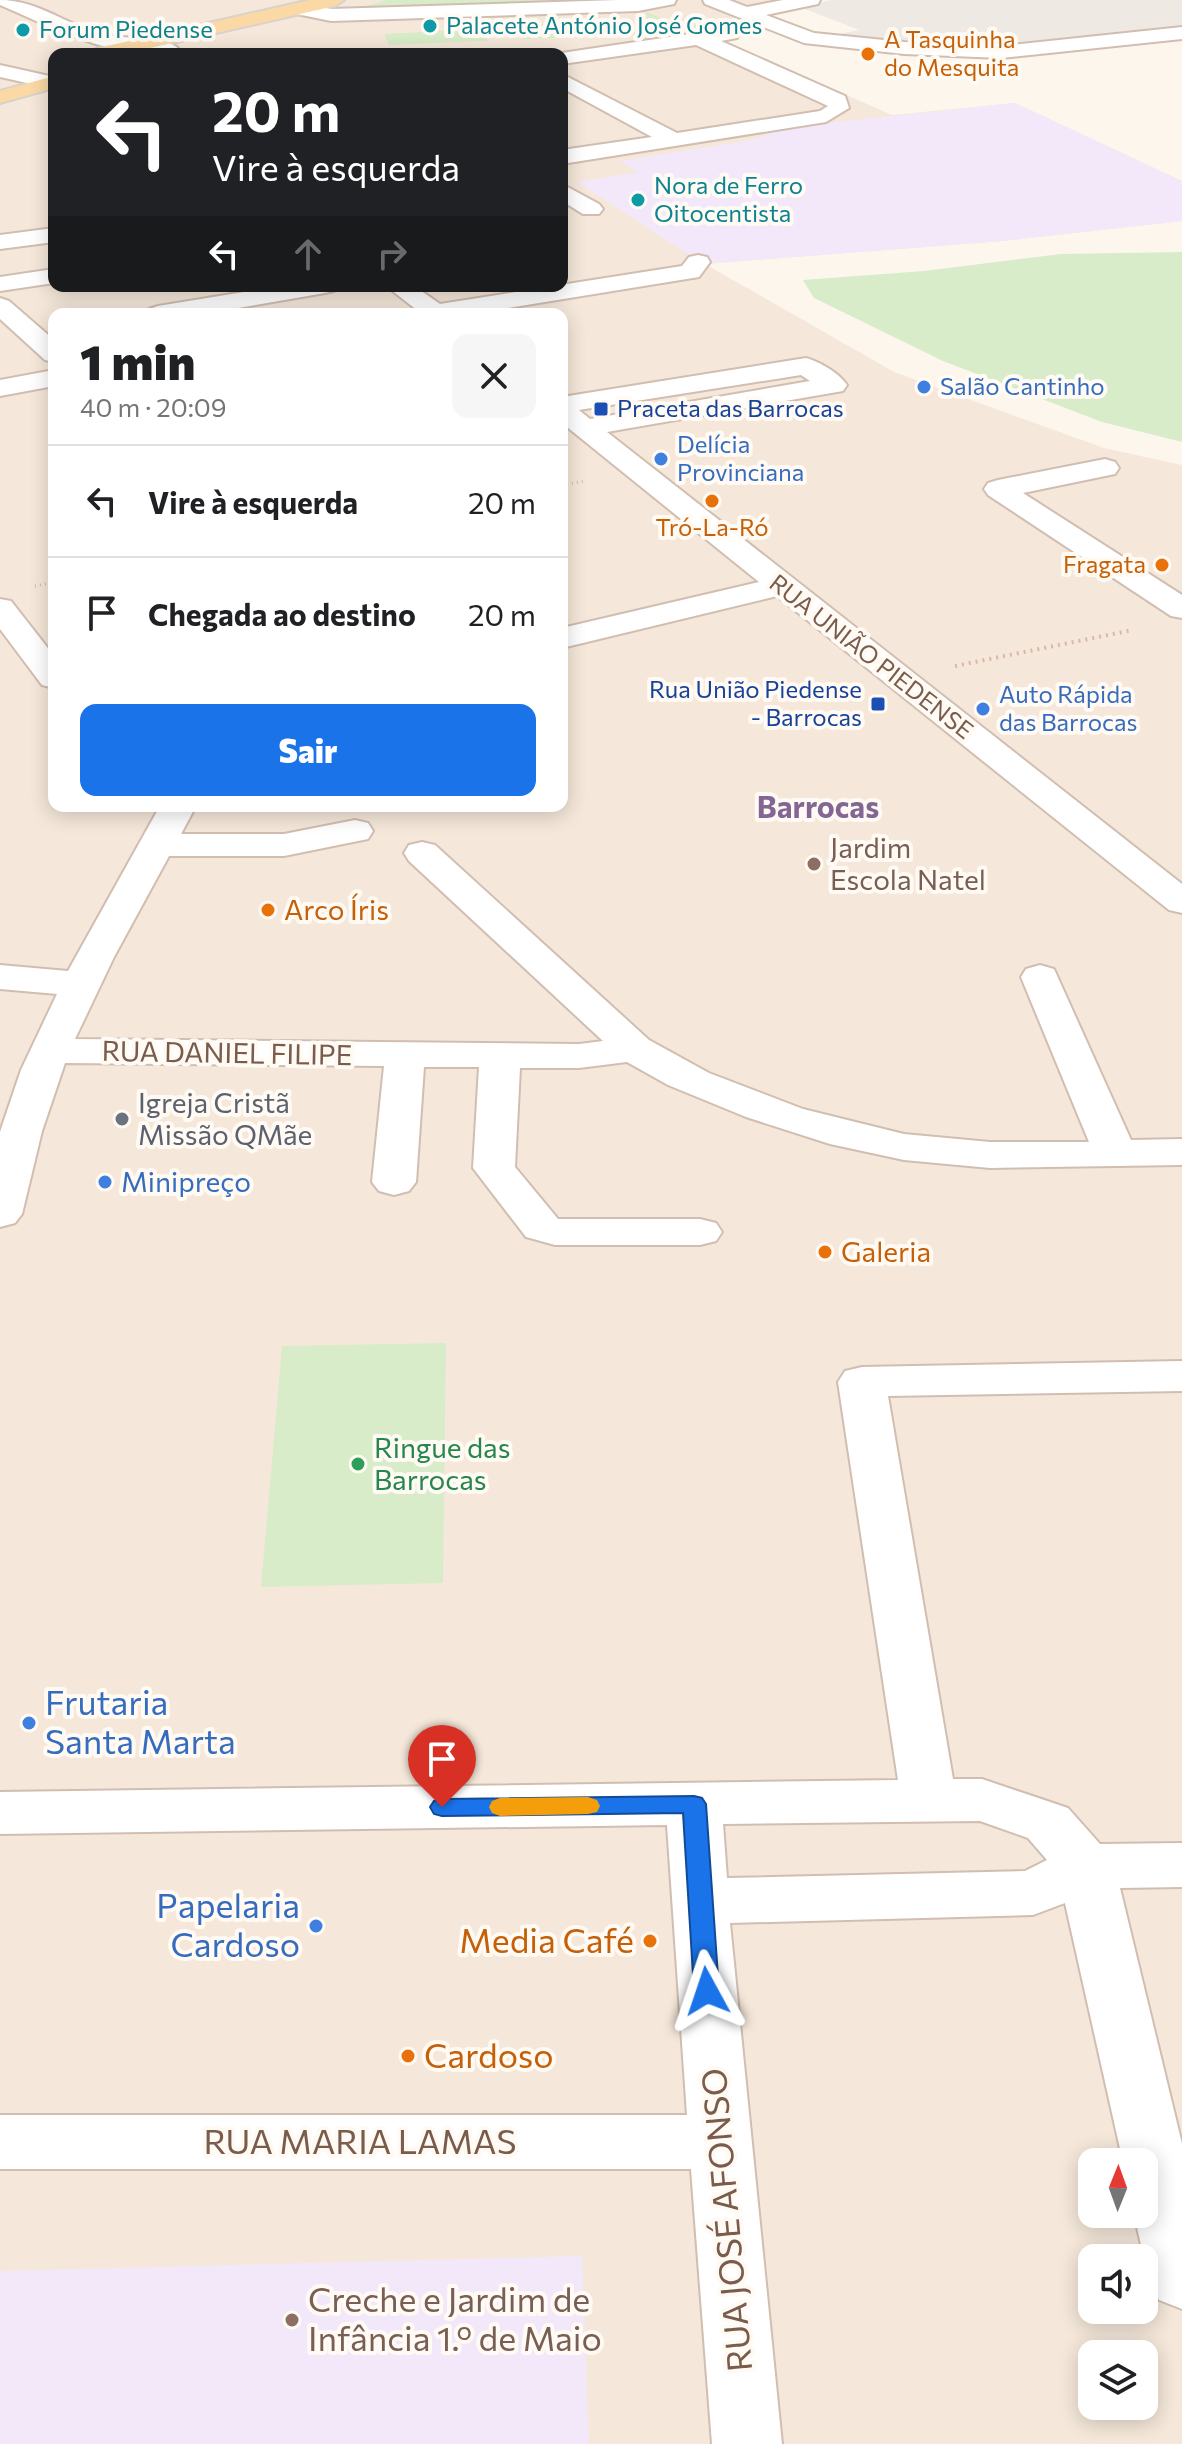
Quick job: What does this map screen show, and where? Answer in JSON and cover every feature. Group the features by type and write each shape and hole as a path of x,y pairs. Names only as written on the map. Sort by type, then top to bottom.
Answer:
{"main road":[{"path":"120,48 335,0"},
{"path":"170,48 271,16"},
{"path":"0,97 48,82"}],"street":[{"path":"5,0 100,40 146,48"},
{"path":"299,9 331,15 405,14 638,5 667,0"},
{"path":"712,0 811,39 844,44 1001,52 1182,33"},
{"path":"746,13 811,0"},
{"path":"568,57 780,27"},
{"path":"568,156 826,116 839,108 838,100 700,39"},
{"path":"1128,40 1169,56"},
{"path":"6,76 48,80"},
{"path":"568,85 674,140"},
{"path":"568,195 591,209"},
{"path":"0,242 48,236"},
{"path":"568,292 690,272 698,262"},
{"path":"0,284 48,277"},
{"path":"211,308 294,292"},
{"path":"407,292 430,308"},
{"path":"468,308 567,292"},
{"path":"0,306 44,333"},
{"path":"806,366 834,385 569,414 806,366"},
{"path":"0,388 48,379"},
{"name":"RUA UNIÃO PIEDENSE","path":"569,414 781,586 1182,902"},
{"path":"1105,468 998,489 1182,609"},
{"path":"568,637 781,586"},
{"path":"0,608 48,670"},
{"path":"0,1214 9,1139 164,821 284,845 355,831"},
{"path":"422,853 635,1049 675,1073 757,1108 885,1144 962,1154 1182,1152"},
{"path":"0,977 82,984"},
{"path":"1040,977 1115,1153"},
{"name":"RUA DANIEL FILIPE","path":"50,1051 500,1056 590,1055 635,1049"},
{"path":"394,1182 405,1056"},
{"path":"500,1056 494,1168 542,1228 555,1232 700,1232"},
{"path":"929,1801 862,1382 1182,1376"},
{"path":"0,1813 982,1800 1048,1823 1086,1866 1182,2280"},
{"name":"RUA JOSÉ AFONSO","path":"694,1804 699,1901 747,2444"},
{"path":"699,1901 1033,1893 1086,1866 1182,1865"},
{"name":"RUA MARIA LAMAS","path":"0,2142 721,2142"}],"path":[{"path":"899,677 1137,629"}],"shaded area":[{"path":"0,0 813,0 749,13 778,27 719,39 892,115 1015,103 1182,181 1182,221 1003,241 705,264 894,372 1104,448 1182,465 1182,2444 0,2444"},
{"path":"831,0 1182,0 1182,28 969,50 820,38 859,30 800,7"},
{"path":"1015,103 1182,181 1182,221 1003,241 703,264 577,182 638,172 621,161 753,140 789,127"},
{"name":"Creche e Jardim de Infância 1.º de Maio","path":"582,2256 589,2444 0,2444 0,2271"}],"green space":[{"path":"386,0 642,0 362,11 361,8"},
{"path":"646,12 681,26 694,24 707,30 523,39 516,28 482,29 488,41 389,45 384,34 480,29 478,23 533,20 535,24 556,23 559,27 657,27 647,21"},
{"path":"1182,252 1182,442 1102,422 943,361 814,298 803,280 924,271 1061,254"},
{"name":"Ringue das Barrocas","path":"446,1343 443,1583 261,1587 282,1346"}],"slow traffic":[{"path":"500,1807 588,1806"}],"place":[{"name":"Palacete António José Gomes","path":"430,26"},
{"name":"Forum Piedense","path":"23,30"},
{"name":"A Tasquinha do Mesquita","path":"868,54"},
{"name":"Nora de Ferro Oitocentista","path":"638,200"},
{"name":"Salão Cantinho","path":"924,387"},
{"name":"Praceta das Barrocas","path":"601,409"},
{"name":"Delícia Provinciana","path":"661,459"},
{"name":"Tró-La-Ró","path":"712,501"},
{"name":"Fragata","path":"1162,565"},
{"name":"Rua União Piedense - Barrocas","path":"878,704"},
{"name":"Auto Rápida das Barrocas","path":"983,709"},
{"name":"Jardim Escola Natel","path":"814,864"},
{"name":"Arco Íris","path":"268,910"},
{"name":"Igreja Cristã Missão QMãe","path":"122,1119"},
{"name":"Minipreço","path":"105,1182"},
{"name":"Galeria","path":"825,1252"},
{"name":"Ringue das Barrocas","path":"358,1464"},
{"name":"Frutaria Santa Marta","path":"29,1723"},
{"name":"Papelaria Cardoso","path":"316,1926"},
{"name":"Media Café","path":"650,1941"},
{"name":"Cardoso","path":"408,2056"},
{"name":"Creche e Jardim de Infância 1.º de Maio","path":"292,2320"}],"district":[{"name":"Barrocas","path":"818,808"}],"route":[{"path":"442,1807 694,1804 707,1991"}]}
